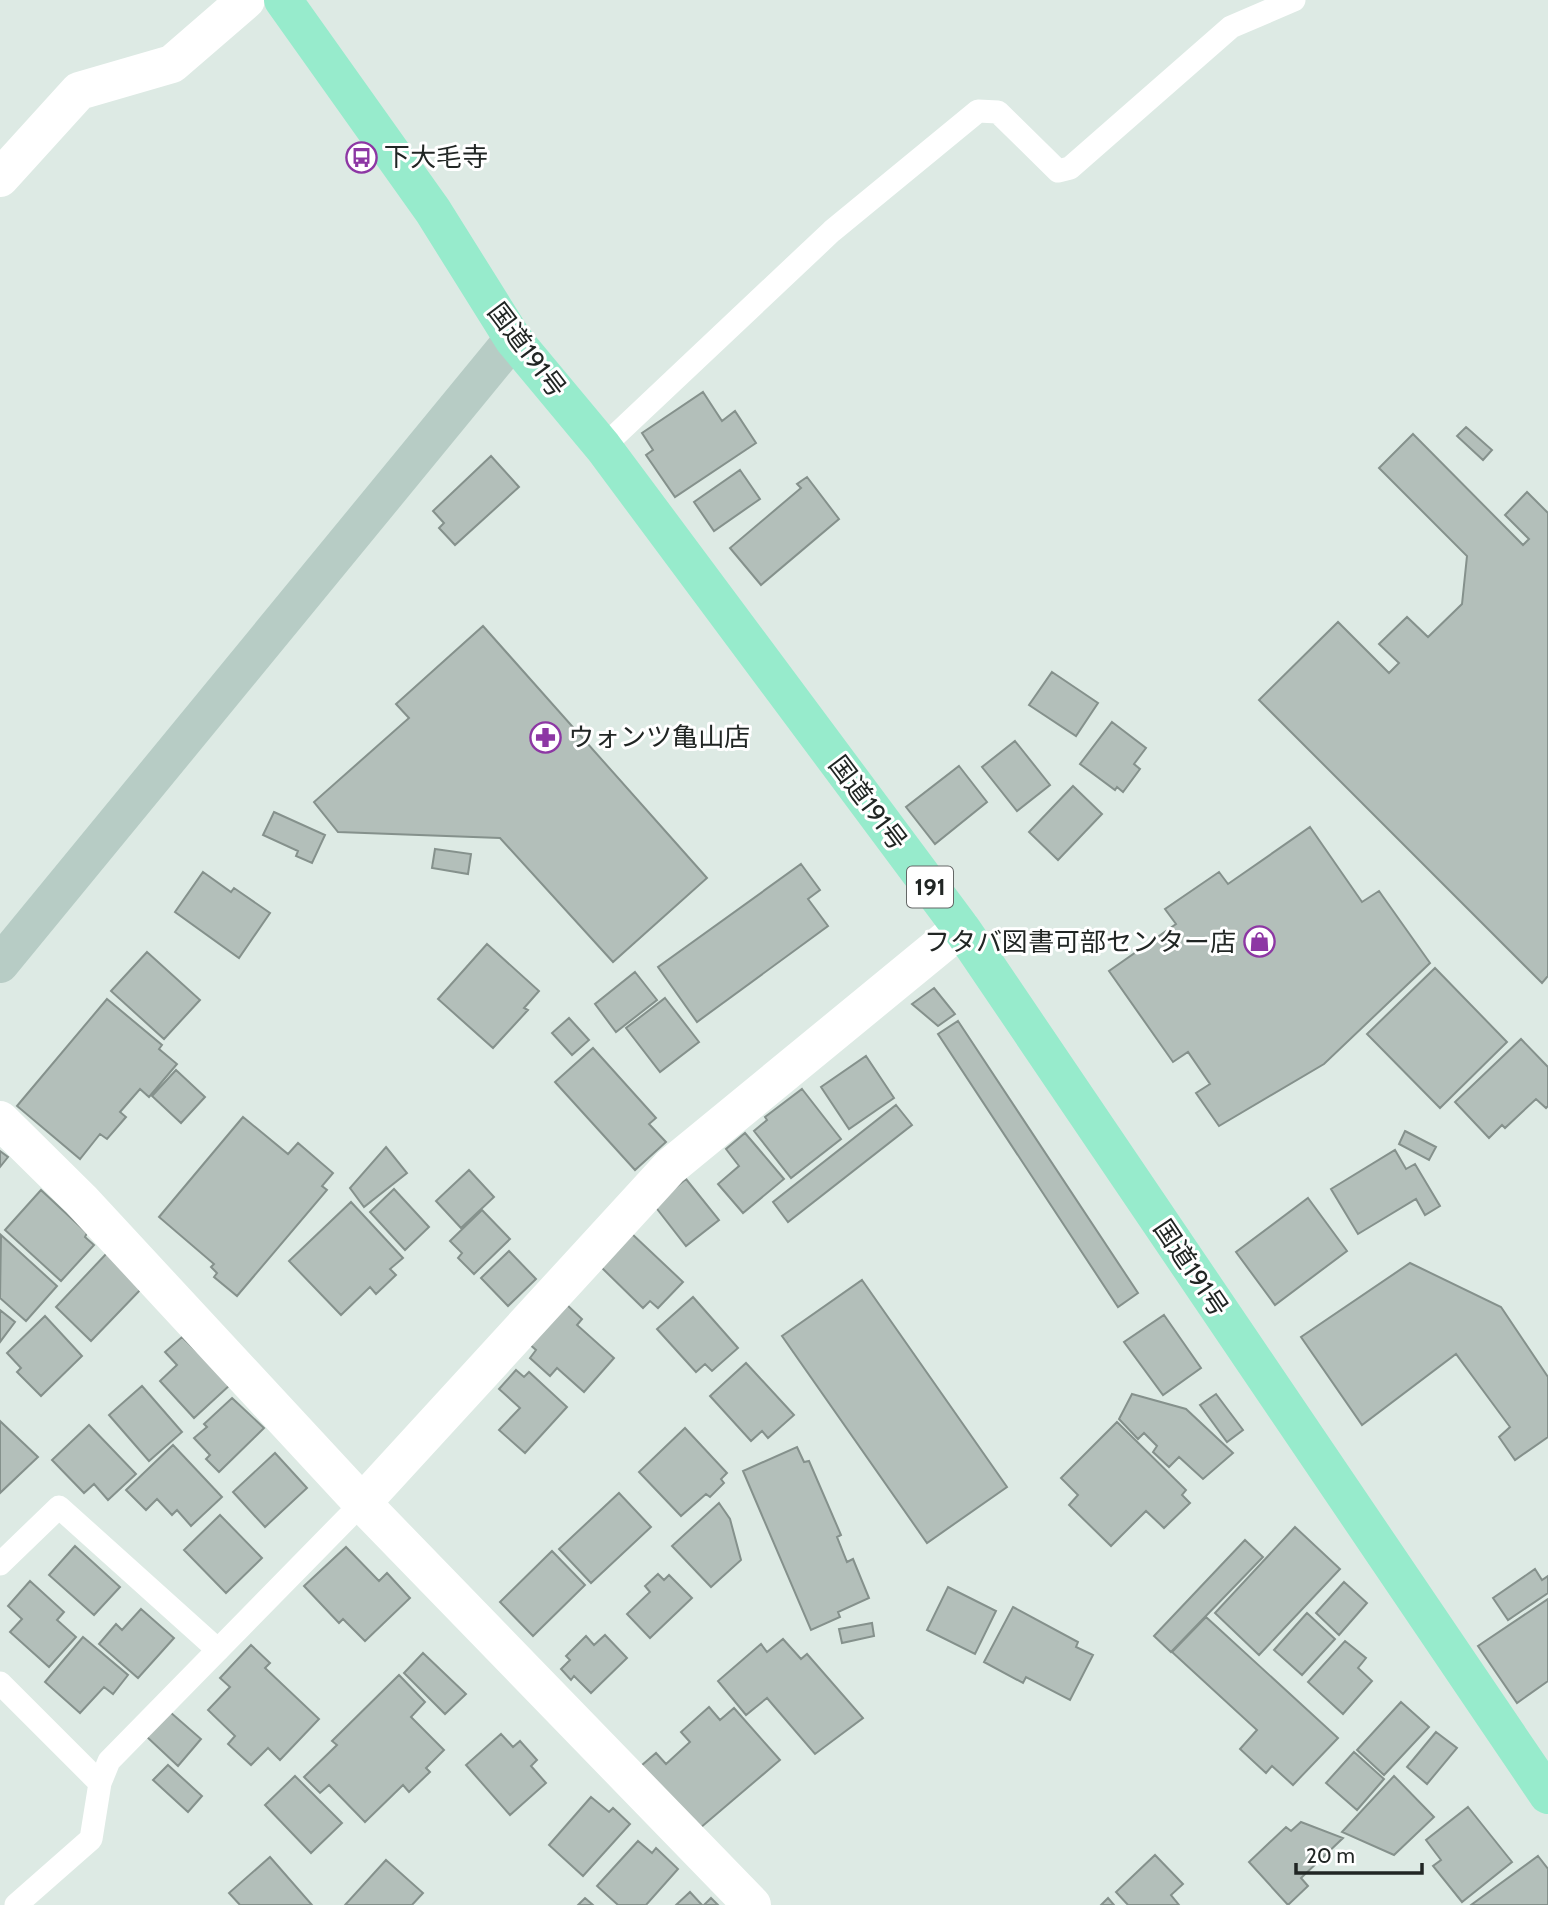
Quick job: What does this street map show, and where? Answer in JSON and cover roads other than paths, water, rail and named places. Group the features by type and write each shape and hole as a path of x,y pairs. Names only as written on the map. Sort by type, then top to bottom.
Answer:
{"highway":[{"name":"国道191号","path":"283,0 433,211 513,339 603,447 961,928 1548,1796"}],"street":[{"path":"0,178 79,91 172,64 246,0"},
{"path":"0,964 513,339"},
{"path":"362,1503 670,1167 961,928"},
{"path":"0,1120 81,1200 362,1503 752,1905"}],"lane":[{"path":"603,447 832,231 978,111 998,112 1058,171 1070,169 1231,27 1294,0"},
{"path":"16,1905 91,1839 100,1783 109,1761 362,1503"},
{"path":"0,1564 59,1507 218,1650"},
{"path":"0,1683 100,1783"}],"place":[{"name":"下大毛寺","path":"361,157"},
{"name":"ウォンツ亀山店","path":"545,737"},
{"name":"フタバ図書可部センター店","path":"1259,942"}]}
